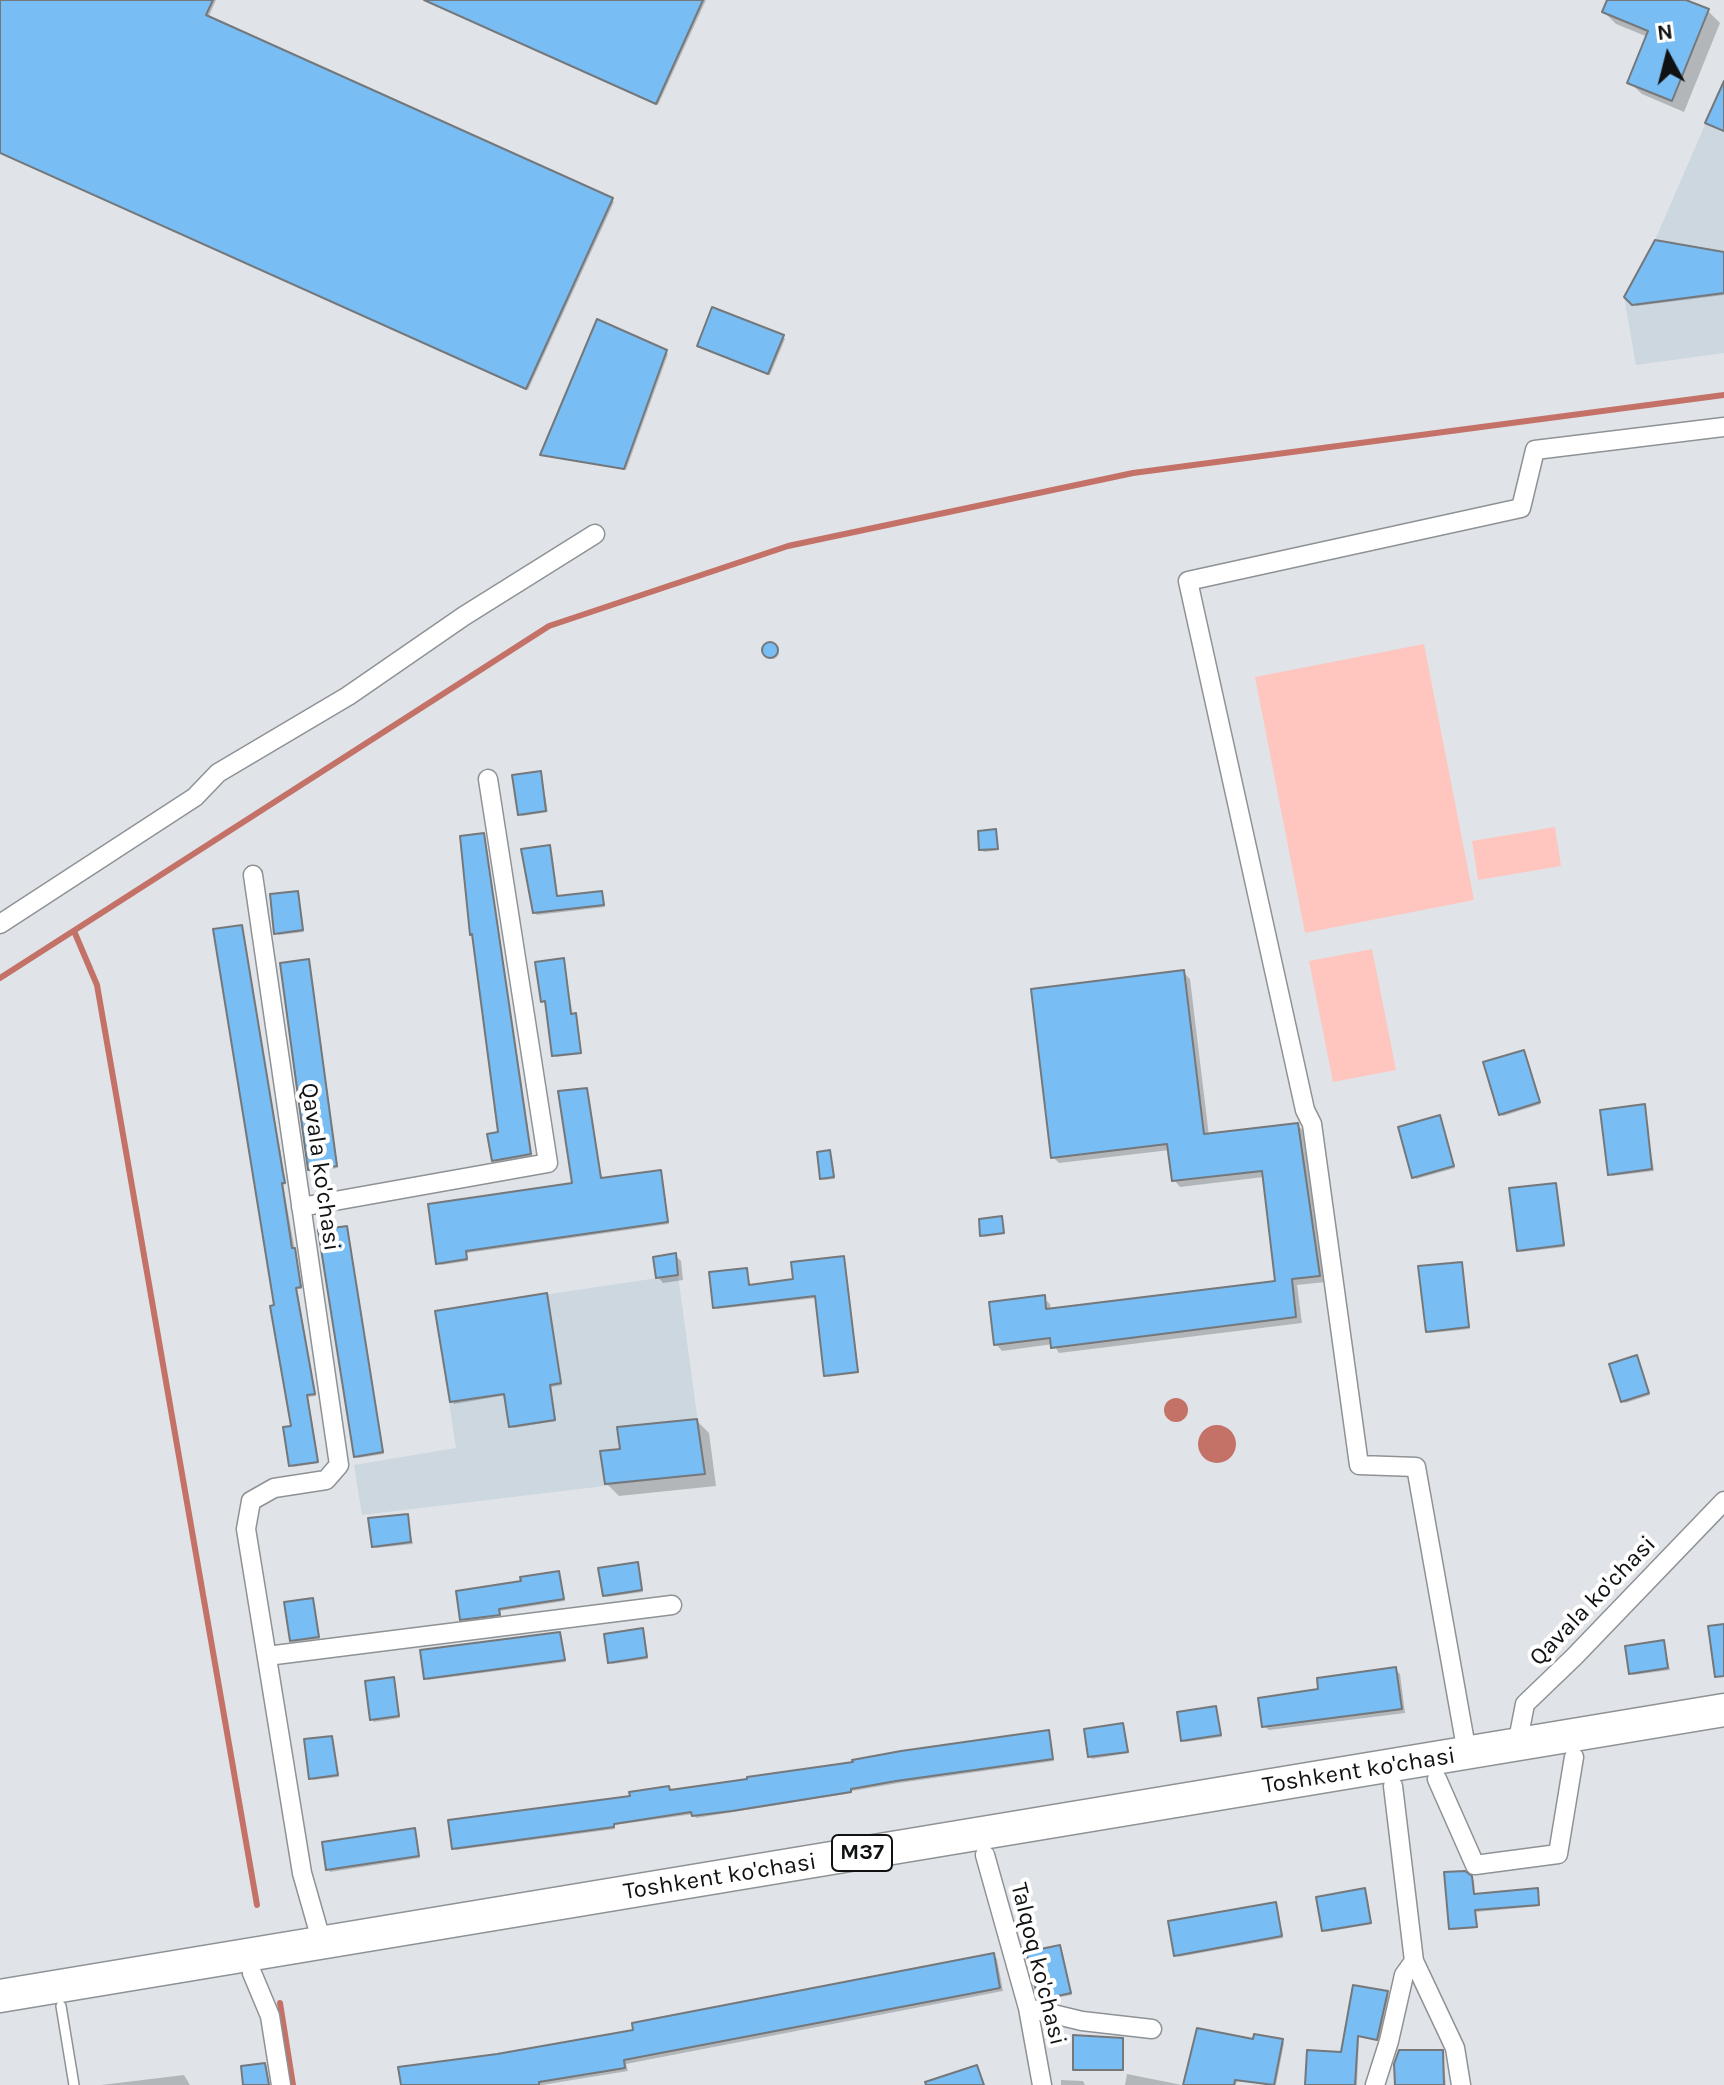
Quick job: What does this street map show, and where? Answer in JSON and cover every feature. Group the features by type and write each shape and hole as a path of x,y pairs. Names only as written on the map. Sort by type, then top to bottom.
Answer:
{"highway":[{"name":"Toshkent ko'chasi","path":"0,1996 1724,1710"},
{"name":"Toshkent ko'chasi","path":"0,2017 1724,1732"}],"street":[{"path":"1467,1753 1416,1467 1359,1465 1312,1124 1305,1110 1188,581 1521,508 1535,450 1724,427"},
{"path":"0,924 195,797 218,773 348,696 464,616 595,534"},
{"path":"301,1207 548,1163 488,779"},
{"name":"Qavala ko'chasi","path":"253,875 339,1465 326,1480 274,1488 251,1501 246,1529 267,1656"},
{"name":"Qavala ko'chasi","path":"1517,1745 1525,1704 1724,1501"},
{"path":"322,1943 302,1873 267,1656 672,1605"},
{"path":"1437,1779 1475,1865 1558,1854 1574,1757"},
{"path":"1393,1786 1414,1961 1455,2048 1461,2085"},
{"name":"Talqoq ko'chasi","path":"985,1855 1028,2008 1042,2085"},
{"path":"1375,2085 1404,1975 1414,1961"},
{"path":"252,1973 270,2016 281,2085"},
{"path":"1028,2008 1082,2021 1152,2029"}],"lane":[{"path":"61,2006 74,2085"}],"shaded area":[{"path":"1724,81 1724,353 1636,365 1624,297 1655,240"},
{"path":"1424,644 1474,900 1305,933 1255,677"},
{"path":"1555,827 1561,866 1478,880 1472,841"},
{"path":"1372,949 1396,1070 1333,1082 1309,961"},
{"path":"678,1275 705,1474 362,1515 354,1465 456,1448 435,1311"},
{"path":"1176,1398 1185,1401 1188,1410 1185,1419 1176,1422 1167,1419 1164,1410 1167,1401"},
{"path":"1217,1425 1231,1430 1236,1444 1231,1458 1217,1463 1203,1458 1198,1444 1203,1430"}],"building":[{"path":"0,0 213,0 206,15 613,198 526,389 0,153"},
{"path":"424,0 703,0 656,104"},
{"path":"1607,0 1686,0 1709,9 1672,101 1627,83 1648,31 1602,12"},
{"path":"1724,81 1724,131 1705,123"},
{"path":"1655,240 1724,252 1724,293 1632,305 1624,297"},
{"path":"712,307 784,335 768,374 697,346"},
{"path":"597,319 667,350 624,469 540,455"},
{"path":"770,642 776,644 776,656 770,658 764,656 762,650 764,644"},
{"path":"541,771 546,811 518,815 512,775"},
{"path":"996,829 998,849 979,850 978,831"},
{"path":"484,833 531,1154 492,1161 487,1134 498,1132 470,935 460,836"},
{"path":"550,845 557,896 602,891 604,905 533,913 521,849"},
{"path":"298,891 303,930 274,934 270,894"},
{"path":"242,925 285,1183 282,1183 301,1287 296,1288 315,1394 307,1395 318,1462 289,1466 283,1427 291,1426 270,1306 274,1305 213,929"},
{"path":"564,958 571,1014 576,1013 581,1053 552,1056 545,1001 541,1002 535,962"},
{"path":"309,959 337,1166 308,1170 280,963"},
{"path":"1184,970 1204,1134 1298,1123 1320,1276 1292,1279 1296,1317 1051,1348 1050,1338 994,1345 989,1302 1045,1295 1046,1309 1275,1281 1262,1171 1172,1181 1167,1144 1051,1158 1031,989"},
{"path":"1524,1050 1540,1102 1499,1115 1483,1062"},
{"path":"587,1088 601,1178 661,1170 668,1222 466,1251 467,1259 436,1264 428,1204 572,1183 558,1091"},
{"path":"1645,1104 1652,1169 1608,1175 1600,1110"},
{"path":"1440,1115 1454,1166 1412,1178 1398,1127"},
{"path":"830,1150 834,1177 820,1179 817,1152"},
{"path":"1556,1183 1564,1245 1517,1251 1509,1188"},
{"path":"1002,1216 1004,1233 980,1236 979,1219"},
{"path":"347,1226 383,1452 354,1457 318,1230"},
{"path":"676,1253 678,1275 656,1278 653,1257"},
{"path":"844,1256 858,1372 824,1376 815,1296 713,1308 709,1272 747,1268 749,1285 793,1279 791,1262"},
{"path":"1462,1262 1469,1327 1426,1332 1418,1266"},
{"path":"547,1293 561,1383 550,1385 555,1420 509,1427 504,1394 450,1402 435,1311"},
{"path":"1637,1355 1649,1393 1621,1402 1609,1364"},
{"path":"697,1419 705,1474 605,1484 600,1451 620,1449 617,1427"},
{"path":"408,1514 411,1542 372,1547 368,1518"},
{"path":"638,1562 642,1590 603,1596 598,1568"},
{"path":"559,1571 564,1599 499,1609 500,1615 460,1620 456,1591 521,1581 520,1577"},
{"path":"313,1598 319,1637 290,1641 284,1602"},
{"path":"1724,1624 1724,1676 1715,1677 1708,1626"},
{"path":"643,1628 647,1657 608,1663 604,1634"},
{"path":"560,1632 565,1660 424,1679 420,1650"},
{"path":"1664,1640 1668,1668 1629,1674 1625,1646"},
{"path":"1396,1667 1402,1709 1262,1727 1258,1698 1318,1689 1317,1678"},
{"path":"394,1677 399,1716 370,1720 365,1681"},
{"path":"1216,1706 1221,1735 1181,1741 1177,1712"},
{"path":"1123,1723 1128,1752 1088,1757 1084,1729"},
{"path":"1049,1730 1053,1759 896,1781 851,1789 851,1792 732,1811 692,1816 691,1812 614,1824 614,1827 452,1849 448,1820 630,1796 629,1792 669,1786 670,1790 747,1779 901,1751"},
{"path":"332,1736 338,1775 309,1779 304,1739"},
{"path":"415,1828 419,1856 326,1870 322,1842"},
{"path":"1465,1871 1472,1876 1474,1894 1538,1888 1539,1905 1475,1910 1477,1927 1449,1929 1444,1872"},
{"path":"1365,1888 1371,1923 1322,1931 1316,1897"},
{"path":"1276,1902 1282,1936 1174,1956 1168,1921"},
{"path":"1060,1945 1071,1993 1038,1998 1026,1952"},
{"path":"994,1953 1000,1988 624,2060 625,2068 539,2082 539,2085 401,2085 398,2067 497,2054 633,2030 632,2023"},
{"path":"1353,1985 1388,1991 1377,2040 1358,2036 1355,2085 1305,2085 1307,2050 1341,2052"},
{"path":"1197,2028 1253,2039 1254,2034 1283,2039 1274,2085 1235,2080 1234,2085 1183,2085"},
{"path":"1073,2035 1123,2038 1123,2070 1073,2070"},
{"path":"1399,2050 1443,2050 1444,2085 1395,2085 1394,2064"},
{"path":"265,2063 269,2085 243,2085 241,2066"},
{"path":"977,2065 984,2085 926,2085 925,2082"}],"waterway":[{"path":"0,978 549,626 788,546 1133,473 1724,395"},
{"path":"74,931 97,985 257,1905"},
{"path":"280,2003 293,2085"}]}
